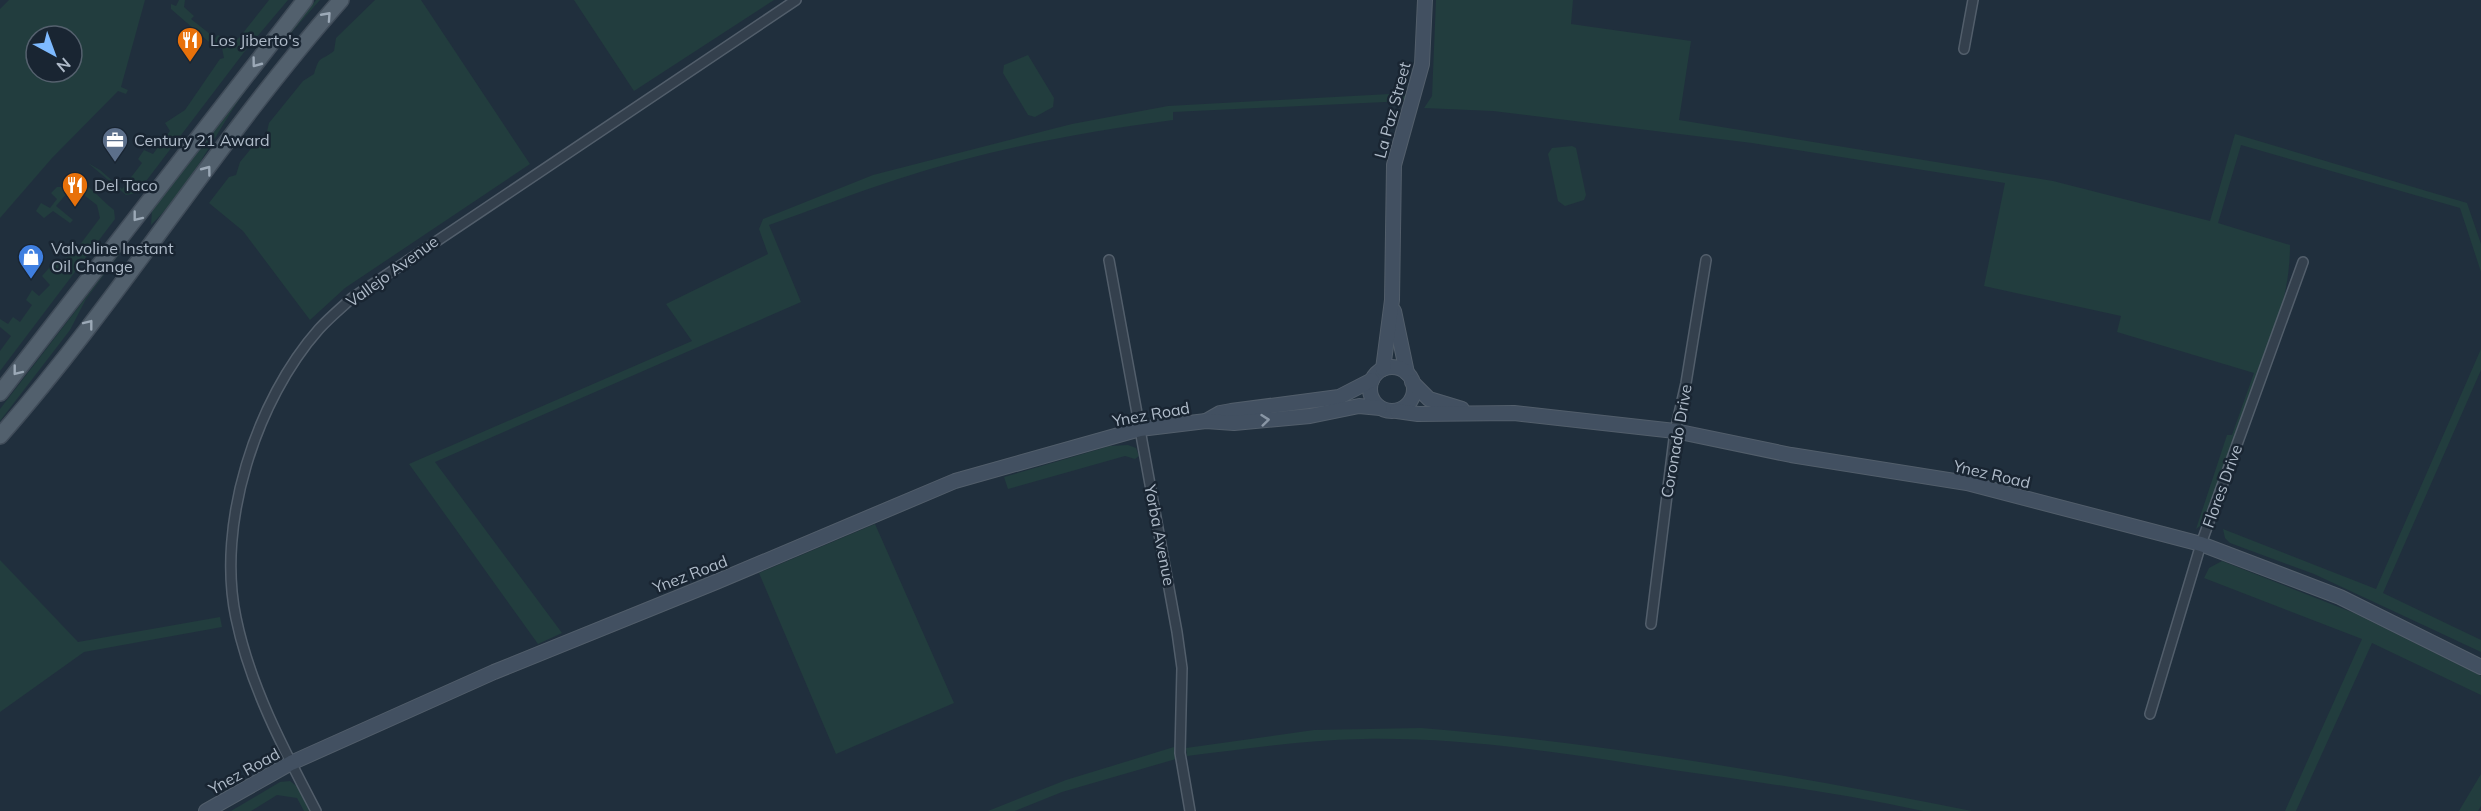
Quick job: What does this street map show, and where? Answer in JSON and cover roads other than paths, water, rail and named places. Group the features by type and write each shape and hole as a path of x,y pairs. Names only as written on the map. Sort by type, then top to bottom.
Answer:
{"main road":[{"path":"0,393 304,0"},
{"path":"0,436 145,253 279,74 341,0"},
{"name":"La Paz Street","path":"1383,369 1392,300 1394,165 1422,64 1425,0"},
{"name":"La Paz Street","path":"1392,300 1410,377"},
{"path":"1395,368 1410,377 1414,392 1410,402 1397,411 1380,408 1370,393 1372,380 1383,369 1395,368"},
{"name":"Ynez Road","path":"1410,377 1429,399 1470,411"},
{"name":"Ynez Road","path":"1206,421 1221,413 1231,411 1339,397 1372,380"},
{"name":"Ynez Road","path":"206,811 291,763 494,672 716,582 955,480 1140,429 1206,421 1234,423 1310,417 1359,406 1380,408"},
{"name":"Ynez Road","path":"1397,411 1446,414 1470,411 1514,413 1675,431 1791,455 1967,483 2201,544 2340,597 2481,667"}],"street":[{"name":"Vallejo Avenue","path":"316,811 258,690 236,619 231,589 236,506 255,442 271,403 292,366 319,329 360,292 796,0"},
{"path":"1964,49 1973,0"},
{"name":"Yorba Avenue","path":"1109,260 1182,668 1180,753 1190,811"},
{"name":"Coronado Drive","path":"1651,624 1675,431 1686,383 1706,260"},
{"name":"Flores Drive","path":"2150,714 2201,544 2303,262"}],"place":[{"name":"Los Jiberto's","path":"190,63"},
{"name":"Century 21 Award","path":"115,163"},
{"name":"Del Taco","path":"75,208"},
{"name":"Valvoline Instant Oil Change","path":"31,280"}]}
